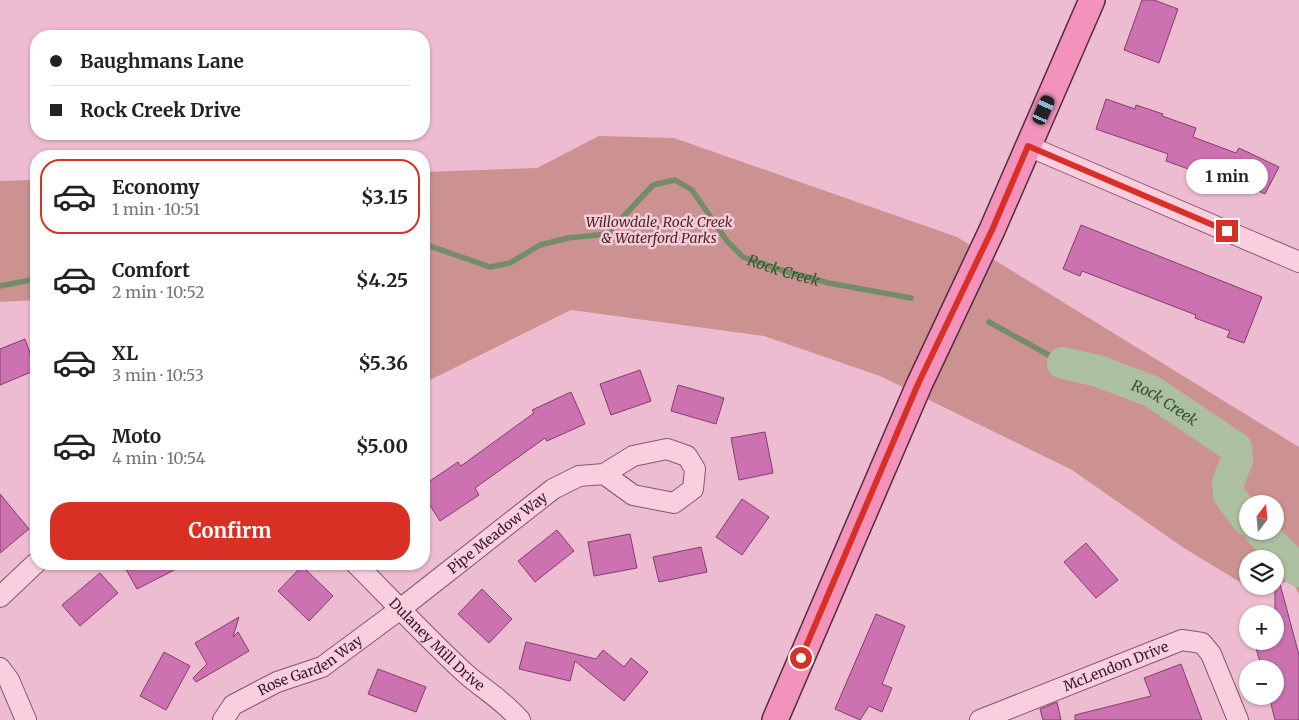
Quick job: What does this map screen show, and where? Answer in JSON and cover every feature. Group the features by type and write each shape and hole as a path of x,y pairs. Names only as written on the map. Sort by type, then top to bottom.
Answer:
{"main road":[{"path":"775,720 918,384 992,230 1092,0"}],"street":[{"path":"1028,146 1299,262"},
{"name":"Pipe Meadow Way","path":"400,610 553,488 579,476 604,474"},
{"path":"0,597 30,569"},
{"name":"Dulaney Mill Drive","path":"362,570 400,610 467,674 505,702 520,720"},
{"name":"Rose Garden Way","path":"223,720 233,705 277,682 322,667 400,610"},
{"name":"McLendon Drive","path":"980,720 1182,640 1202,643 1212,654 1238,720"},
{"path":"0,668 9,680 26,720"}],"green space":[{"name":"Willowdale, Rock Creek & Waterford Parks","path":"599,136 674,138 957,237 1299,447 1299,595 1292,580 1284,582 1284,550 1239,550 1239,581 1184,548 1072,470 880,376 764,336 571,310 430,380 430,172 537,168"},
{"path":"30,180 30,300 0,302 0,181"}],"building":[{"path":"1142,0 1154,0 1178,9 1159,63 1124,50"},
{"path":"1106,99 1135,109 1136,105 1163,114 1162,116 1196,128 1193,137 1236,153 1239,148 1279,167 1265,194 1210,168 1208,176 1166,161 1168,154 1096,129"},
{"path":"1081,225 1262,297 1244,343 1227,337 1230,331 1195,318 1196,315 1082,271 1080,276 1063,269"},
{"path":"25,339 30,353 30,372 0,385 0,349"},
{"path":"640,370 651,401 611,415 600,384"},
{"path":"678,385 724,398 716,424 671,411"},
{"path":"571,392 585,424 547,441 545,438 475,488 479,495 440,521 430,505 430,481 458,462 461,466 534,413 532,410"},
{"path":"765,432 773,473 739,480 731,438"},
{"path":"0,494 29,529 0,553"},
{"path":"742,499 769,517 742,555 716,537"},
{"path":"557,530 574,551 535,582 518,561"},
{"path":"630,534 637,568 594,576 588,542"},
{"path":"1086,543 1118,580 1096,598 1064,562"},
{"path":"701,547 707,572 659,582 653,557"},
{"path":"126,570 174,570 137,589"},
{"path":"298,570 306,570 333,596 309,621 278,591"},
{"path":"100,573 118,593 80,626 62,605"},
{"path":"482,589 512,619 489,643 458,614"},
{"path":"1275,595 1283,595 1299,655 1299,720 1275,720 1271,705 1284,705 1284,660 1259,660 1257,650 1284,650 1284,605 1275,605"},
{"path":"876,614 905,626 882,684 892,688 882,712 869,706 860,720 835,709"},
{"path":"239,617 233,637 238,632 249,651 196,682 193,678 207,664 195,643"},
{"path":"526,642 596,659 603,650 624,667 631,658 648,672 624,701 575,661 570,681 519,669"},
{"path":"164,652 190,666 166,710 140,696"},
{"path":"1181,664 1202,720 1075,720 1075,715 1151,696 1144,678"},
{"path":"378,669 426,687 416,712 368,694"},
{"path":"1057,702 1061,720 1043,720 1040,709"}],"waterway":[{"name":"Rock Creek","path":"430,246 490,267 510,263 540,245 568,238 607,234 653,185 675,180 692,190 727,241 743,257 829,283 911,298"},
{"name":"Rock Creek","path":"0,286 30,280"},
{"name":"Rock Creek","path":"989,322 1063,363"},
{"name":"Rock Creek","path":"1063,363 1098,371 1151,391 1236,448 1237,460 1228,482 1229,495 1239,508"},
{"name":"Rock Creek","path":"1269,540 1299,571"}],"route":[{"path":"801,658 918,384 992,230 1028,146 1227,231"}]}
